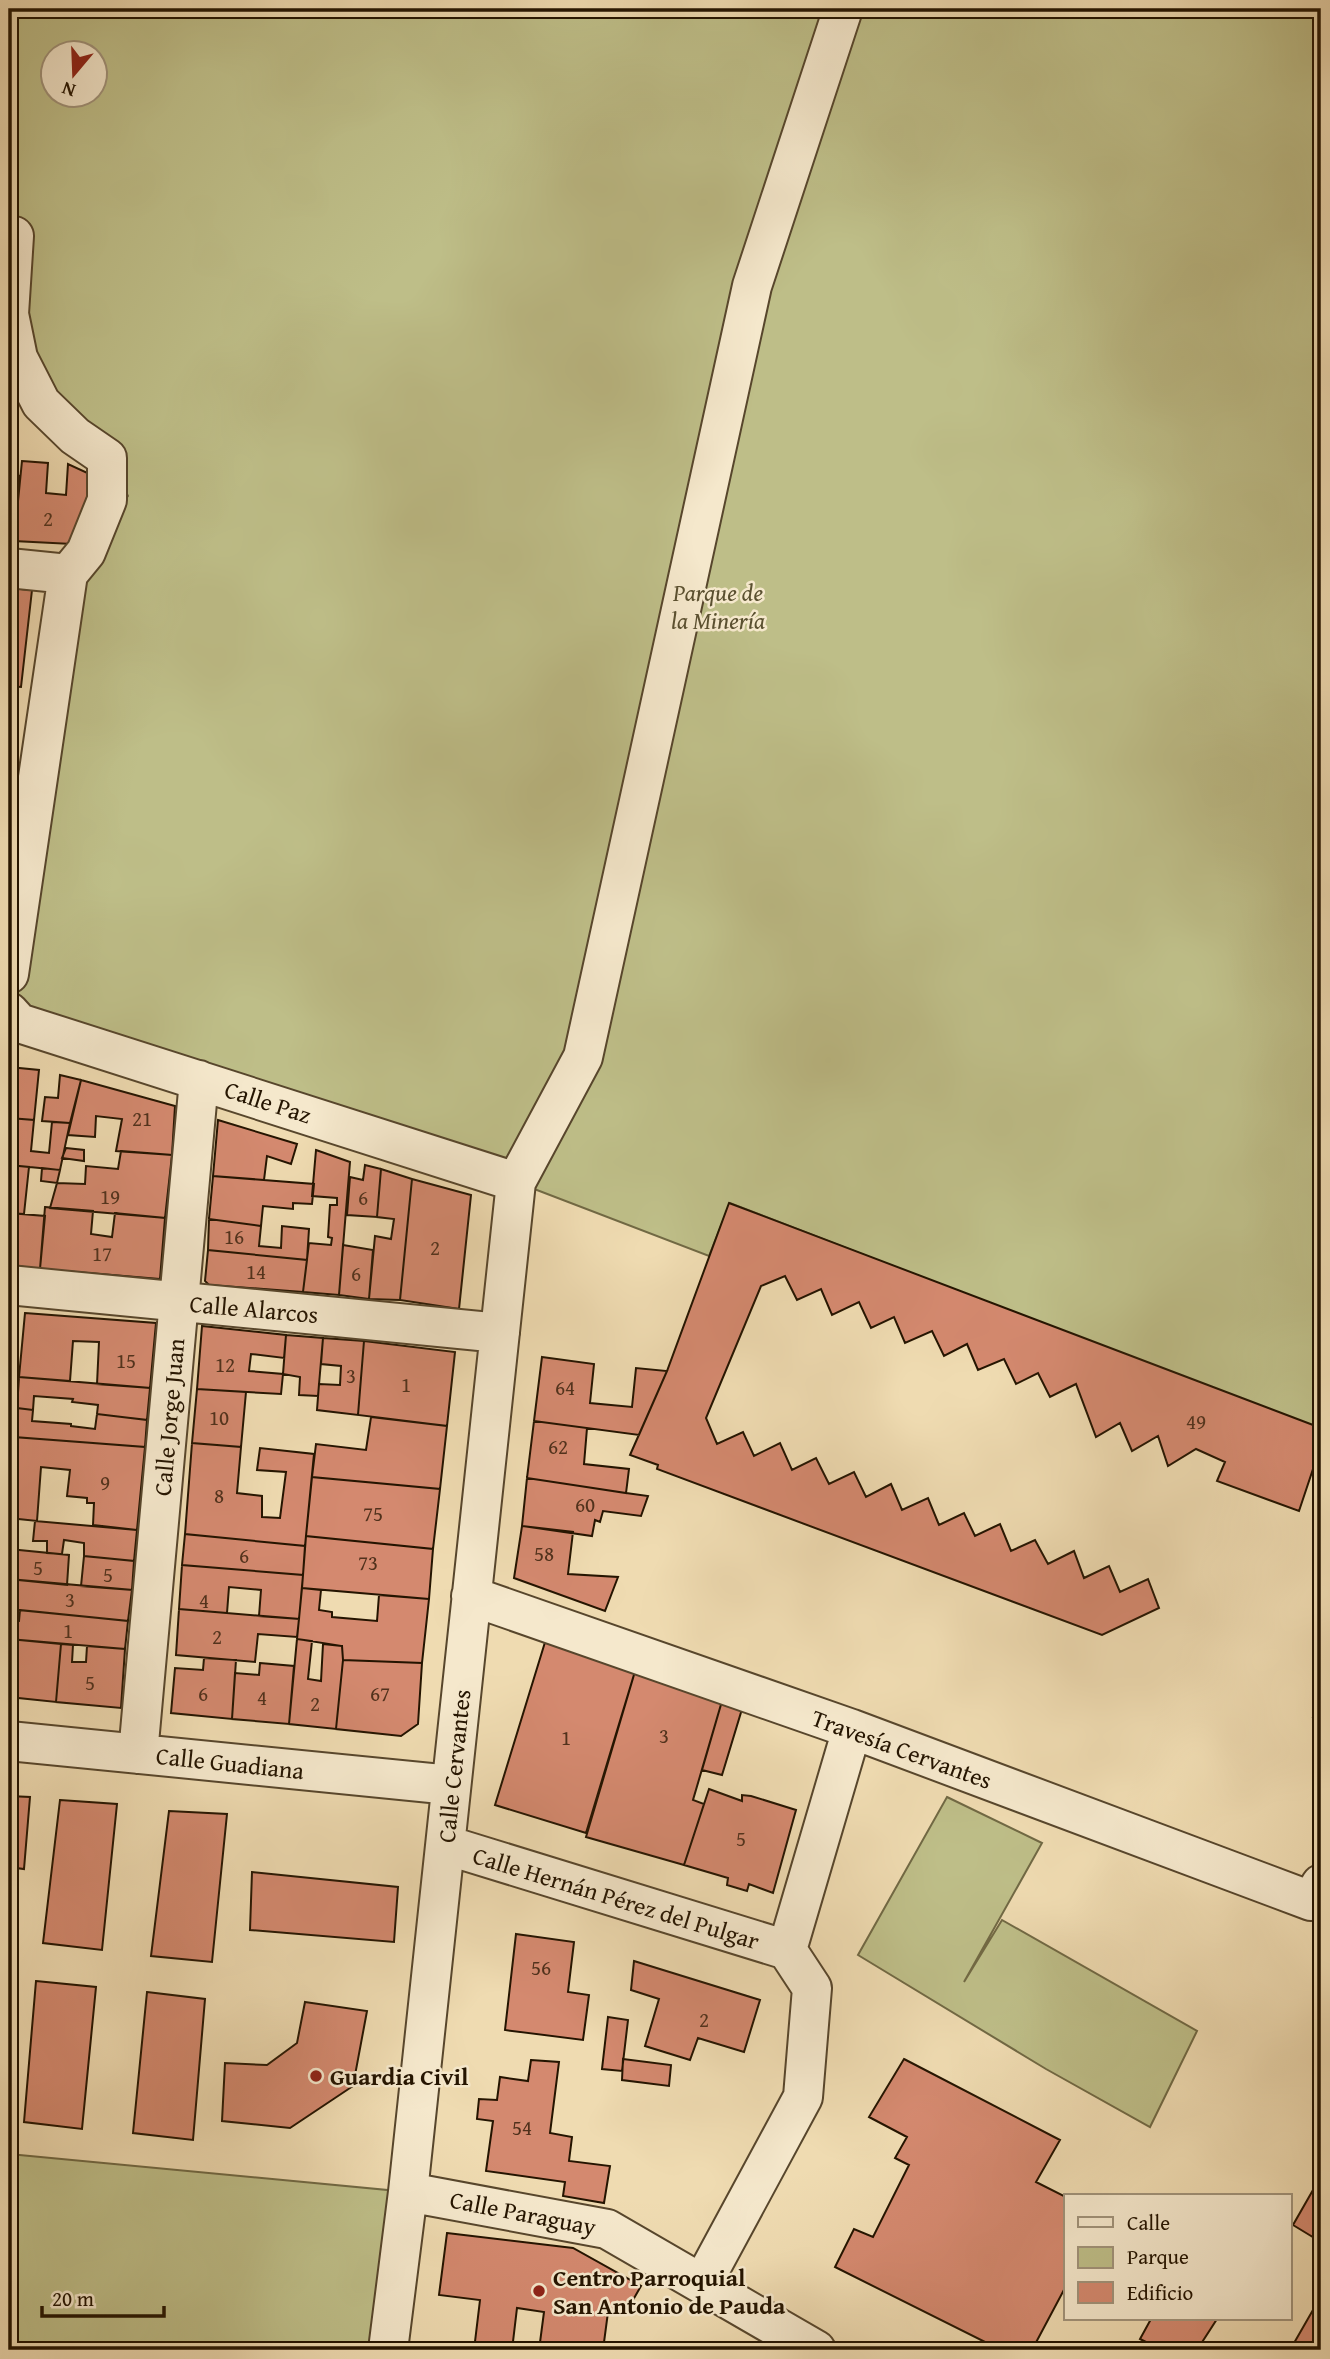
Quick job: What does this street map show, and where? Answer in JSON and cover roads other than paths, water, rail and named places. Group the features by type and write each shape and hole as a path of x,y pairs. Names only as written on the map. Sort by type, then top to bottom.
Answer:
{"street":[{"path":"516,1182 583,1057 752,286 843,9"},
{"path":"10,960 68,574 86,552 107,500 107,458 75,436 41,403 18,358 9,314 11,236"},
{"path":"9,568 68,574"},
{"name":"Calle Paz","path":"14,1018 516,1182"},
{"name":"Calle Jorge Juan","path":"138,1754 199,1080"},
{"name":"Calle Cervantes","path":"388,2350 408,2192 516,1182"},
{"name":"Calle Alarcos","path":"9,1285 500,1333"},
{"name":"Travesía Cervantes","path":"471,1596 852,1729 1311,1901 1321,1884"},
{"name":"Calle Hernán Pérez del Pulgar","path":"787,1950 852,1729"},
{"name":"Calle Guadiana","path":"9,1741 451,1784"},
{"name":"Calle Hernán Pérez del Pulgar","path":"446,1845 787,1950 812,1988 803,2097 702,2284"},
{"name":"Calle Paraguay","path":"408,2192 607,2229 816,2350"}],"place":[{"name":"Guardia Civil","path":"316,2076"},
{"name":"Centro Parroquial San Antonio de Pauda","path":"539,2291"}],"park label":[{"name":"Parque de la Minería","path":"718,606"}]}
